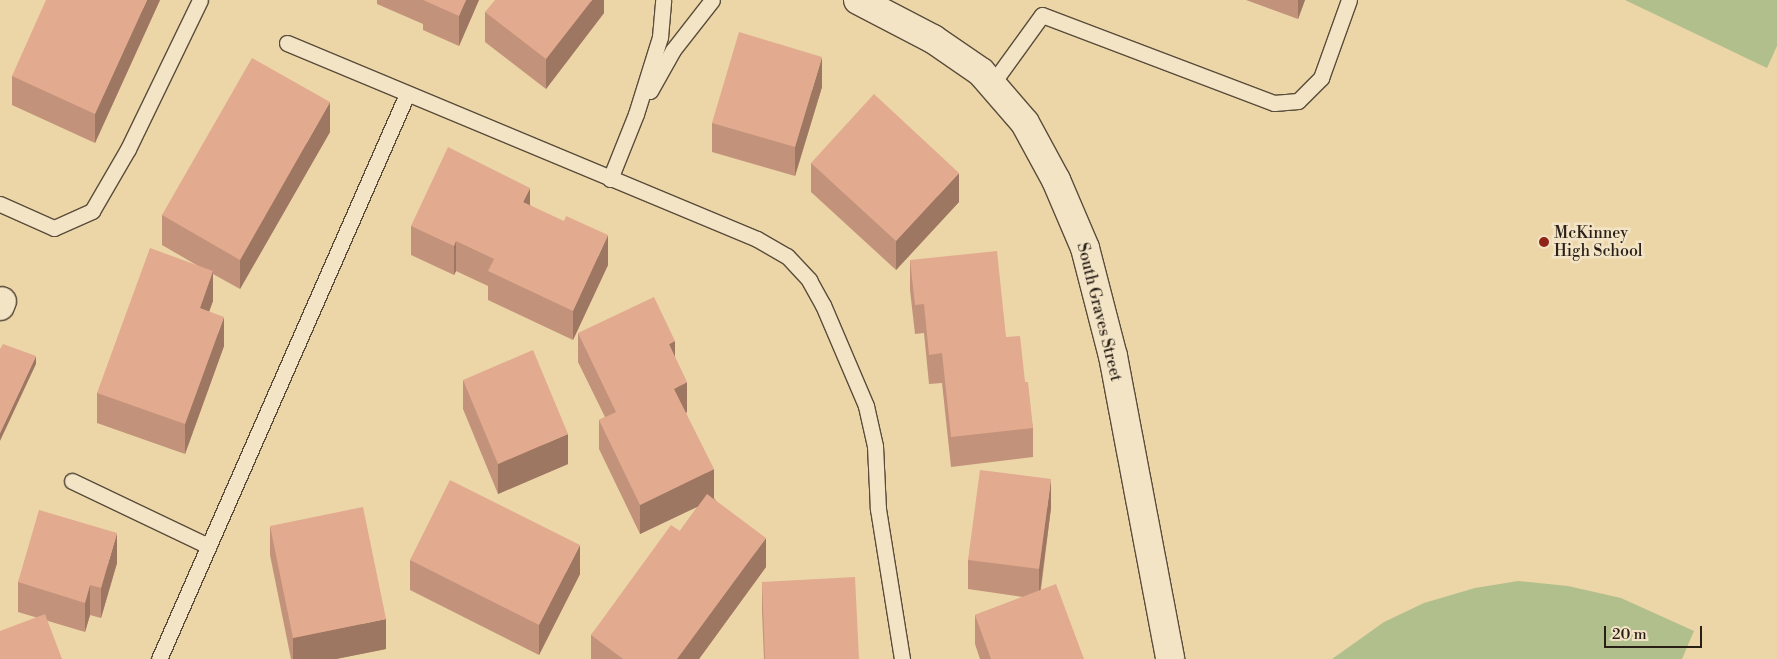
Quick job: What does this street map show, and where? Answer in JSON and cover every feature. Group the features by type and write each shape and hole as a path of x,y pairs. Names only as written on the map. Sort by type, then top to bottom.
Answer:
{"street":[{"name":"South Graves Street","path":"869,2 933,39 981,72 1025,123 1056,180 1085,248 1113,356 1170,659"}],"lane":[{"path":"0,204 54,228 92,211 128,149 200,0"},
{"path":"610,179 636,114 660,37 663,0"},
{"path":"636,114 674,50 712,0"},
{"path":"992,84 1042,15 1274,103 1298,101 1321,78 1349,0"},
{"path":"287,43 757,239 787,256 809,280 866,406 875,446 878,509 902,659"},
{"path":"159,659 407,94"},
{"path":"72,482 208,546"}],"green space":[{"path":"1625,0 1777,0 1777,46 1767,68"},
{"path":"1518,581 1568,586 1621,598 1694,631 1682,659 1332,659 1384,622 1424,603 1475,588"}],"building":[{"path":"46,0 147,0 95,114 12,76"},
{"path":"423,0 466,0 459,16"},
{"path":"495,0 592,0 546,59 485,12"},
{"path":"739,32 822,57 795,147 712,123"},
{"path":"252,58 330,102 240,260 162,215"},
{"path":"874,94 959,173 896,241 811,163"},
{"path":"448,147 530,188 523,202 564,221 566,216 608,235 573,311 488,271 494,259 456,241 454,246 411,226"},
{"path":"150,248 213,271 200,308 224,317 185,424 97,393"},
{"path":"997,251 1006,337 1020,336 1033,428 951,437 942,353 929,355 924,304 915,305 910,260"},
{"path":"654,297 675,341 669,344 687,382 674,389 714,469 640,505 599,420 616,412 578,333"},
{"path":"3,344 36,356 0,433 0,349"},
{"path":"533,350 568,434 498,464 463,380"},
{"path":"980,470 1051,479 1039,569 968,560"},
{"path":"450,480 580,545 539,625 410,560"},
{"path":"707,494 766,538 677,659 623,659 591,635 671,525 680,531"},
{"path":"363,507 386,619 293,638 270,526"},
{"path":"39,510 117,533 101,588 90,585 85,603 18,582"},
{"path":"855,577 859,659 765,659 762,582"},
{"path":"1056,584 1084,659 991,659 975,615"},
{"path":"45,614 62,659 0,659 0,631"}],"place":[{"name":"McKinney High School","path":"1544,242"}]}
